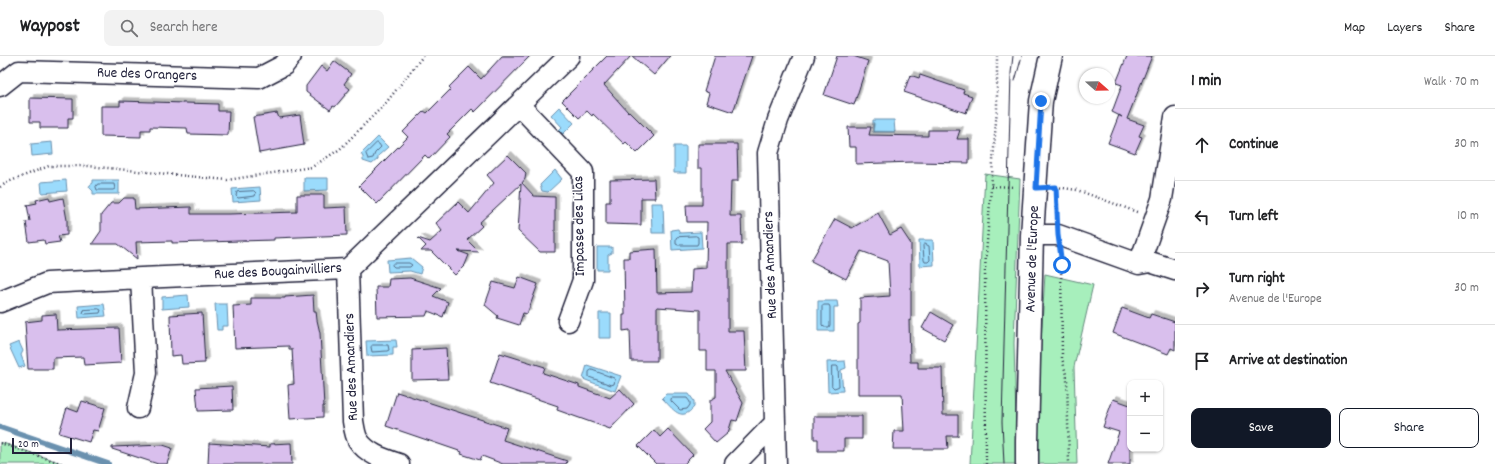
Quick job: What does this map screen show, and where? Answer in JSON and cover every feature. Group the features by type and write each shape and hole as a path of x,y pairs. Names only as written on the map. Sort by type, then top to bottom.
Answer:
{"main road":[{"name":"Avenue de l'Europe","path":"1027,464 1026,441 1032,235 1051,187 1041,101 1051,56"}],"street":[{"name":"Rue des Orangers","path":"0,86 23,64 259,78 284,65 290,56"},
{"name":"Rue des Bougainvilliers","path":"0,302 47,283 348,269 569,56"},
{"name":"Rue des Amandiers","path":"776,464 768,153 778,120 804,56"},
{"name":"Impasse des Lilas","path":"519,105 583,172 583,280 568,322"},
{"path":"1139,264 1162,199 1175,117"},
{"path":"1032,235 1058,235 1139,264 1150,262 1175,270"},
{"path":"1139,264 1146,274 1175,285"},
{"name":"Rue des Amandiers","path":"348,269 353,421 357,439 368,451 383,459 399,464"},
{"path":"138,408 146,373 141,278"},
{"path":"734,464 775,423"}],"path":[{"path":"0,187 8,182 49,166 88,166 227,180 312,167 340,149 385,104 422,56"},
{"path":"986,464 985,269 997,108 997,56"},
{"path":"992,186 1051,187 1077,190 1156,218"},
{"path":"1057,201 1058,235 1062,265 1062,358 1067,378 1069,464"},
{"path":"0,443 63,464"}],"green space":[{"path":"985,174 1020,179 1014,343 1017,464 970,464"},
{"path":"1045,274 1093,285 1074,367 1077,464 1036,464 1035,443"},
{"path":"0,442 64,464 0,464"}],"water":[{"path":"559,107 574,123 563,134 559,130 562,127 551,115"},
{"path":"873,120 894,120 895,132 873,132"},
{"path":"378,137 388,147 372,164 363,161 361,154"},
{"path":"52,142 53,154 32,156 31,144"},
{"path":"674,146 686,146 686,173 674,173"},
{"path":"555,170 562,179 548,192 542,191 540,185"},
{"path":"304,178 328,178 328,190 304,191"},
{"path":"66,180 67,191 42,193 41,182"},
{"path":"93,180 119,180 119,194 93,194 93,191 89,187 93,183"},
{"path":"260,187 261,200 233,202 232,189"},
{"path":"651,203 663,203 664,233 652,233"},
{"path":"678,229 680,233 701,232 702,248 672,250 671,230"},
{"path":"919,240 933,240 934,265 920,266"},
{"path":"597,247 612,247 612,253 608,255 608,270 597,270"},
{"path":"411,258 422,267 420,274 410,271 388,272 387,260"},
{"path":"188,295 189,307 162,309 162,297"},
{"path":"818,301 837,301 838,307 834,307 834,331 818,331"},
{"path":"104,304 106,316 79,318 78,306"},
{"path":"215,304 227,304 228,326 222,326 222,330 217,330"},
{"path":"599,313 611,313 611,338 599,338"},
{"path":"396,340 397,347 393,347 393,355 367,356 366,341"},
{"path":"19,342 23,351 21,355 25,366 19,368 9,346"},
{"path":"845,361 846,368 841,370 843,391 828,392 827,362"},
{"path":"587,365 621,376 615,391 583,379"},
{"path":"666,394 689,394 694,401 694,407 685,414 677,413 662,398"}],"building":[{"path":"502,56 530,56 475,112 472,109 447,134 450,137 429,159 425,155 377,204 359,186 408,137 403,132 424,111 427,113 451,89 449,87 469,67 481,79"},
{"path":"607,56 631,56 604,85 628,112 629,111 654,136 637,153 626,142 624,144 593,114 592,116 587,111 579,118 562,101"},
{"path":"632,56 670,56 654,75"},
{"path":"715,56 752,56 733,112 706,103 709,93 704,91"},
{"path":"837,56 853,56 868,61 854,105 824,95"},
{"path":"1127,56 1152,56 1127,119 1144,125 1139,136 1142,137 1135,153 1108,143 1119,115 1112,112 1122,85 1116,83"},
{"path":"334,61 351,74 344,84 350,89 335,107 333,106 330,110 306,92 306,86 321,66 327,71"},
{"path":"910,75 919,78 920,75 964,90 963,93 972,96 966,113 904,92"},
{"path":"30,98 73,99 73,118 68,118 68,128 40,128 40,122 30,122"},
{"path":"120,101 218,104 218,111 229,111 228,135 188,134 187,128 150,127 150,130 141,130 141,137 101,136 101,106 120,106"},
{"path":"277,113 279,118 300,115 304,145 259,153 253,117"},
{"path":"848,127 871,127 869,135 928,136 928,130 960,130 957,139 969,139 969,163 913,162 856,164 856,147 849,147"},
{"path":"698,144 737,144 738,181 731,181 730,216 741,216 742,244 728,244 728,331 744,331 746,371 725,371 743,403 737,421 732,420 728,433 716,443 703,429 710,422 710,400 716,397 716,371 707,371 707,351 700,351 700,310 657,307 657,361 631,361 630,330 623,331 623,315 625,315 624,258 629,258 629,251 656,249 657,293 691,292 692,269 706,268 707,222 687,222 686,205 702,205 702,168 698,168"},
{"path":"508,155 526,173 525,179 522,183 534,196 555,197 555,252 540,252 518,231 521,184 479,223 482,226 467,240 479,252 458,251 469,255 465,265 455,275 431,251 421,251 426,246 418,238 430,242 442,231 436,223 458,202 469,213 494,183 487,175"},
{"path":"654,179 655,198 641,198 641,225 606,224 606,202 610,202 610,180"},
{"path":"297,195 324,195 324,208 346,207 347,235 274,238 274,240 172,243 172,241 136,242 137,259 118,244 92,244 101,231 101,215 111,203 119,203 124,198 134,198 135,209 191,207 191,214 229,214 297,212"},
{"path":"49,197 50,201 63,198 67,220 67,235 58,236 60,242 45,244 44,240 29,242 26,222 30,221 27,205 37,203 36,200"},
{"path":"878,213 890,235 901,229 911,244 911,321 909,320 910,362 918,362 918,368 942,368 943,415 958,415 958,436 947,436 948,449 893,449 894,431 904,431 902,394 858,394 858,324 860,323 860,298 890,296 888,261 861,251 846,279 811,261 835,219 852,228"},
{"path":"519,277 538,284 527,314 523,313 519,325 497,318 498,316 485,305 493,282 515,288"},
{"path":"410,278 441,288 433,296 448,302 443,317 428,311 426,316 377,317 376,287 388,287 389,279"},
{"path":"313,295 314,311 316,311 320,333 324,406 323,417 290,419 288,385 294,384 292,349 289,349 289,346 235,348 233,306 251,305 251,298 285,298"},
{"path":"1122,308 1149,318 1151,314 1175,322 1175,350 1171,348 1168,354 1113,333"},
{"path":"931,312 953,325 944,340 922,328"},
{"path":"202,313 205,363 182,364 181,355 171,356 170,315"},
{"path":"56,314 57,330 119,328 121,363 84,365 83,357 53,358 53,369 28,369 25,322 42,320 42,315"},
{"path":"446,348 448,379 412,380 412,350"},
{"path":"500,353 545,367 543,373 579,385 579,387 610,398 620,389 634,404 610,429 557,410 558,406 490,383"},
{"path":"232,386 233,410 198,411 196,388"},
{"path":"397,392 507,428 503,440 567,461 566,464 503,464 482,456 480,460 461,454 462,452 386,426"},
{"path":"1113,399 1127,404 1127,452 1130,452 1130,464 1108,464 1119,432 1103,427"},
{"path":"82,401 105,408 98,431 93,430 89,442 59,433 67,408 78,412"},
{"path":"814,416 862,416 862,439 844,439 844,451 818,451 818,439 814,439"},
{"path":"668,429 693,455 684,464 656,464 638,446 654,430 660,437"},
{"path":"209,443 270,447 270,444 291,443 292,464 208,464"},
{"path":"163,445 172,448 167,464 158,464 112,449 112,447"}],"waterway":[{"path":"0,427 108,464"}],"tram line":[{"path":"1004,464 1002,422 1011,73 1013,56"},
{"path":"1015,81 1022,56"}],"route":[{"path":"1041,101 1036,188 1056,187 1058,235 1062,265"}]}
